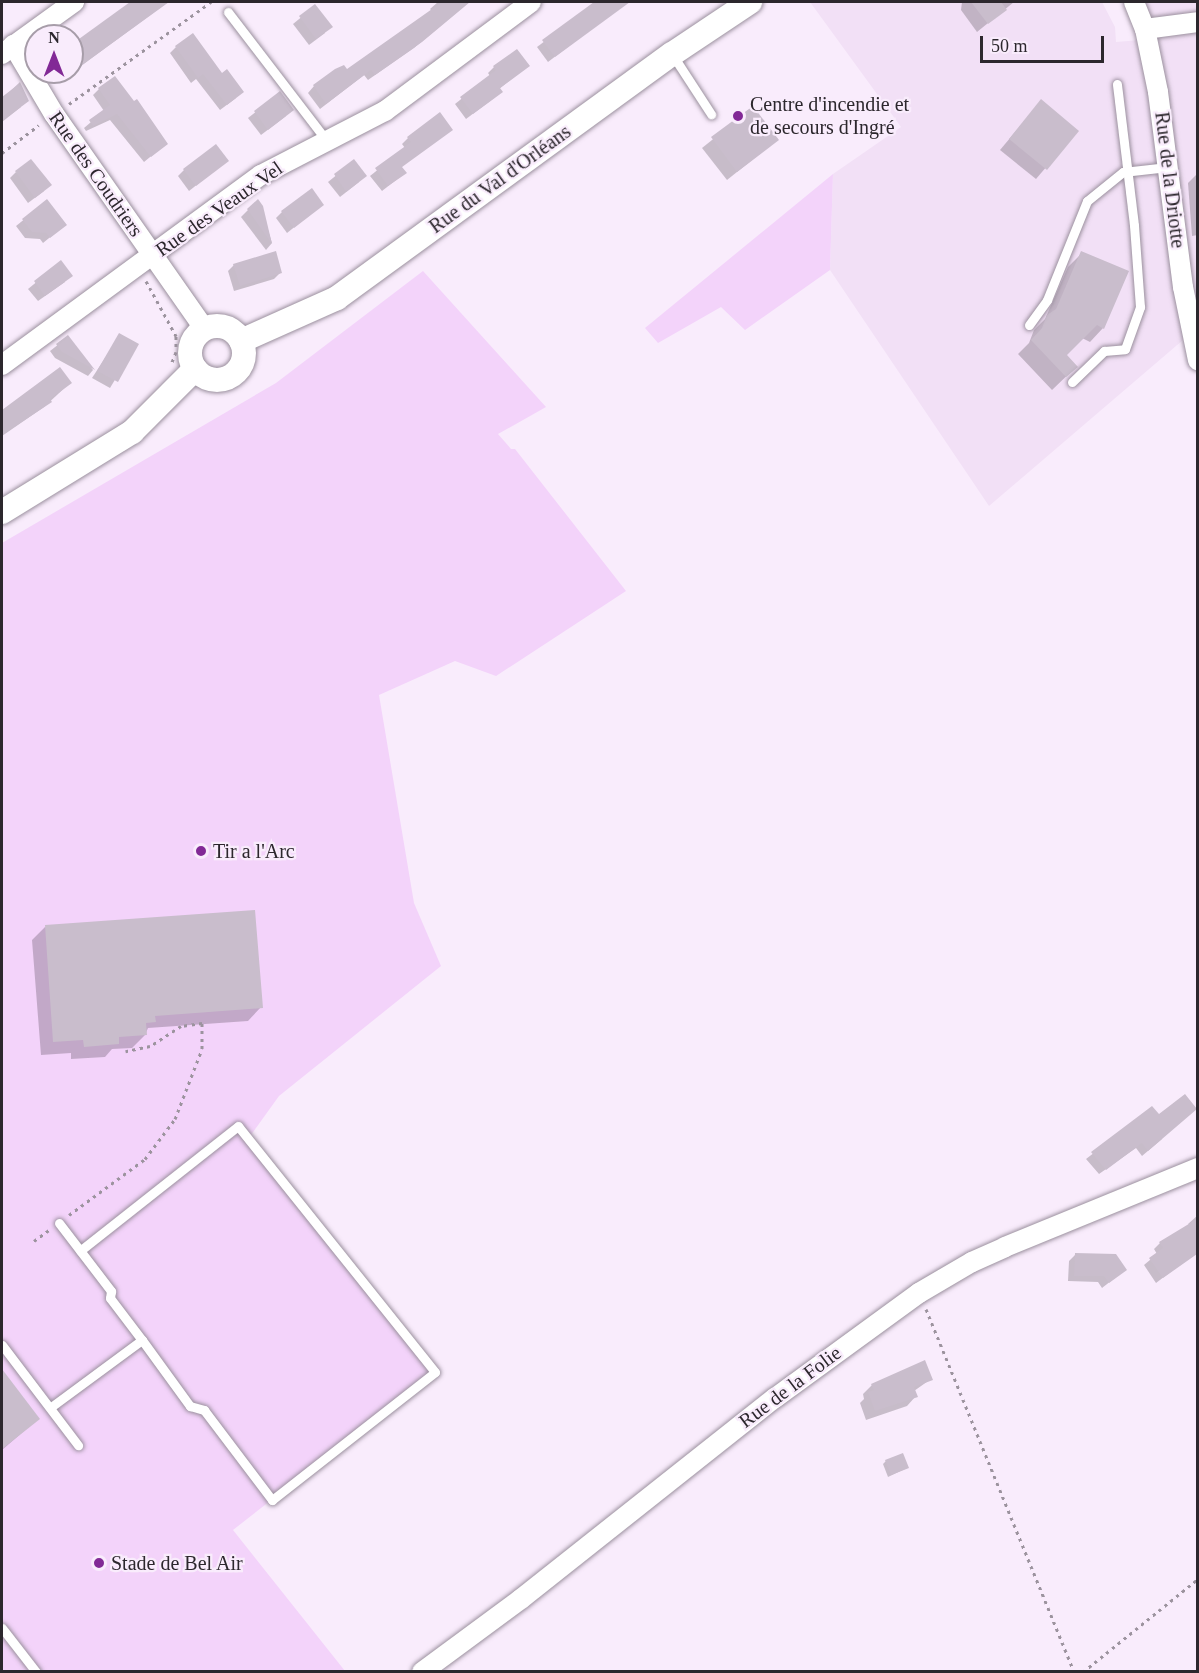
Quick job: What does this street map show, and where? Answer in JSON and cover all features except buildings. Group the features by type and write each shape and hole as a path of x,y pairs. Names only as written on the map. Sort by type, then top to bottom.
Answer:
{"street":[{"path":"7,50 74,2"},
{"name":"Rue des Veaux Vel","path":"2,364 261,175 385,111 509,8 531,2"},
{"name":"Rue du Val d'Orléans","path":"241,341 337,298 672,54 750,2"},
{"name":"Rue de la Driotte","path":"1134,2 1145,29 1158,92 1183,287 1197,360"},
{"path":"1145,29 1197,22"},
{"name":"Rue des Coudriers","path":"7,50 54,114 145,261 204,328"},
{"path":"225,327 241,341 243,358 234,373 218,380 201,375 195,369 189,351 197,334 204,328 225,327"},
{"path":"2,512 132,432 195,369"},
{"name":"Rue de la Folie","path":"422,1671 521,1599 775,1398 920,1293 994,1252 1197,1168"}],"lane":[{"path":"228,12 327,141"},
{"path":"672,54 711,114"},
{"path":"1072,381 1104,351 1125,349 1140,307 1134,225 1117,84"},
{"path":"1029,325 1047,300 1086,201 1126,172 1168,167"},
{"path":"59,1223 80,1251 111,1291 111,1298 190,1406 204,1410 272,1500 435,1372 238,1126 80,1251"},
{"path":"51,1407 142,1340"},
{"path":"2,1345 78,1445"},
{"path":"2,1628 36,1671"}],"path":[{"path":"2,153 211,2"},
{"path":"145,261 176,336 176,351 169,369"},
{"path":"34,1242 145,1159 175,1119 202,1049 202,1023 181,1026 150,1046 126,1051"},
{"path":"920,1293 1074,1671"},
{"path":"1083,1671 1197,1579"}],"shaded area":[{"path":"810,2 1102,2 1115,27 1116,42 1152,39 1141,2 1197,2 1197,328 989,506 830,270 833,174 901,127"},
{"path":"833,174 830,270 745,330 721,307 658,343 645,328"},
{"path":"423,271 546,407 498,434 511,449 515,449 626,591 496,676 455,661 379,695 414,903 441,966 279,1096 248,1139 435,1372 233,1530 345,1671 2,1671 2,543 276,383"}],"place":[{"name":"Centre d'incendie et de secours d'Ingré","path":"738,116"},
{"name":"Tir a l'Arc","path":"201,851"},
{"name":"Stade de Bel Air","path":"99,1563"}]}
